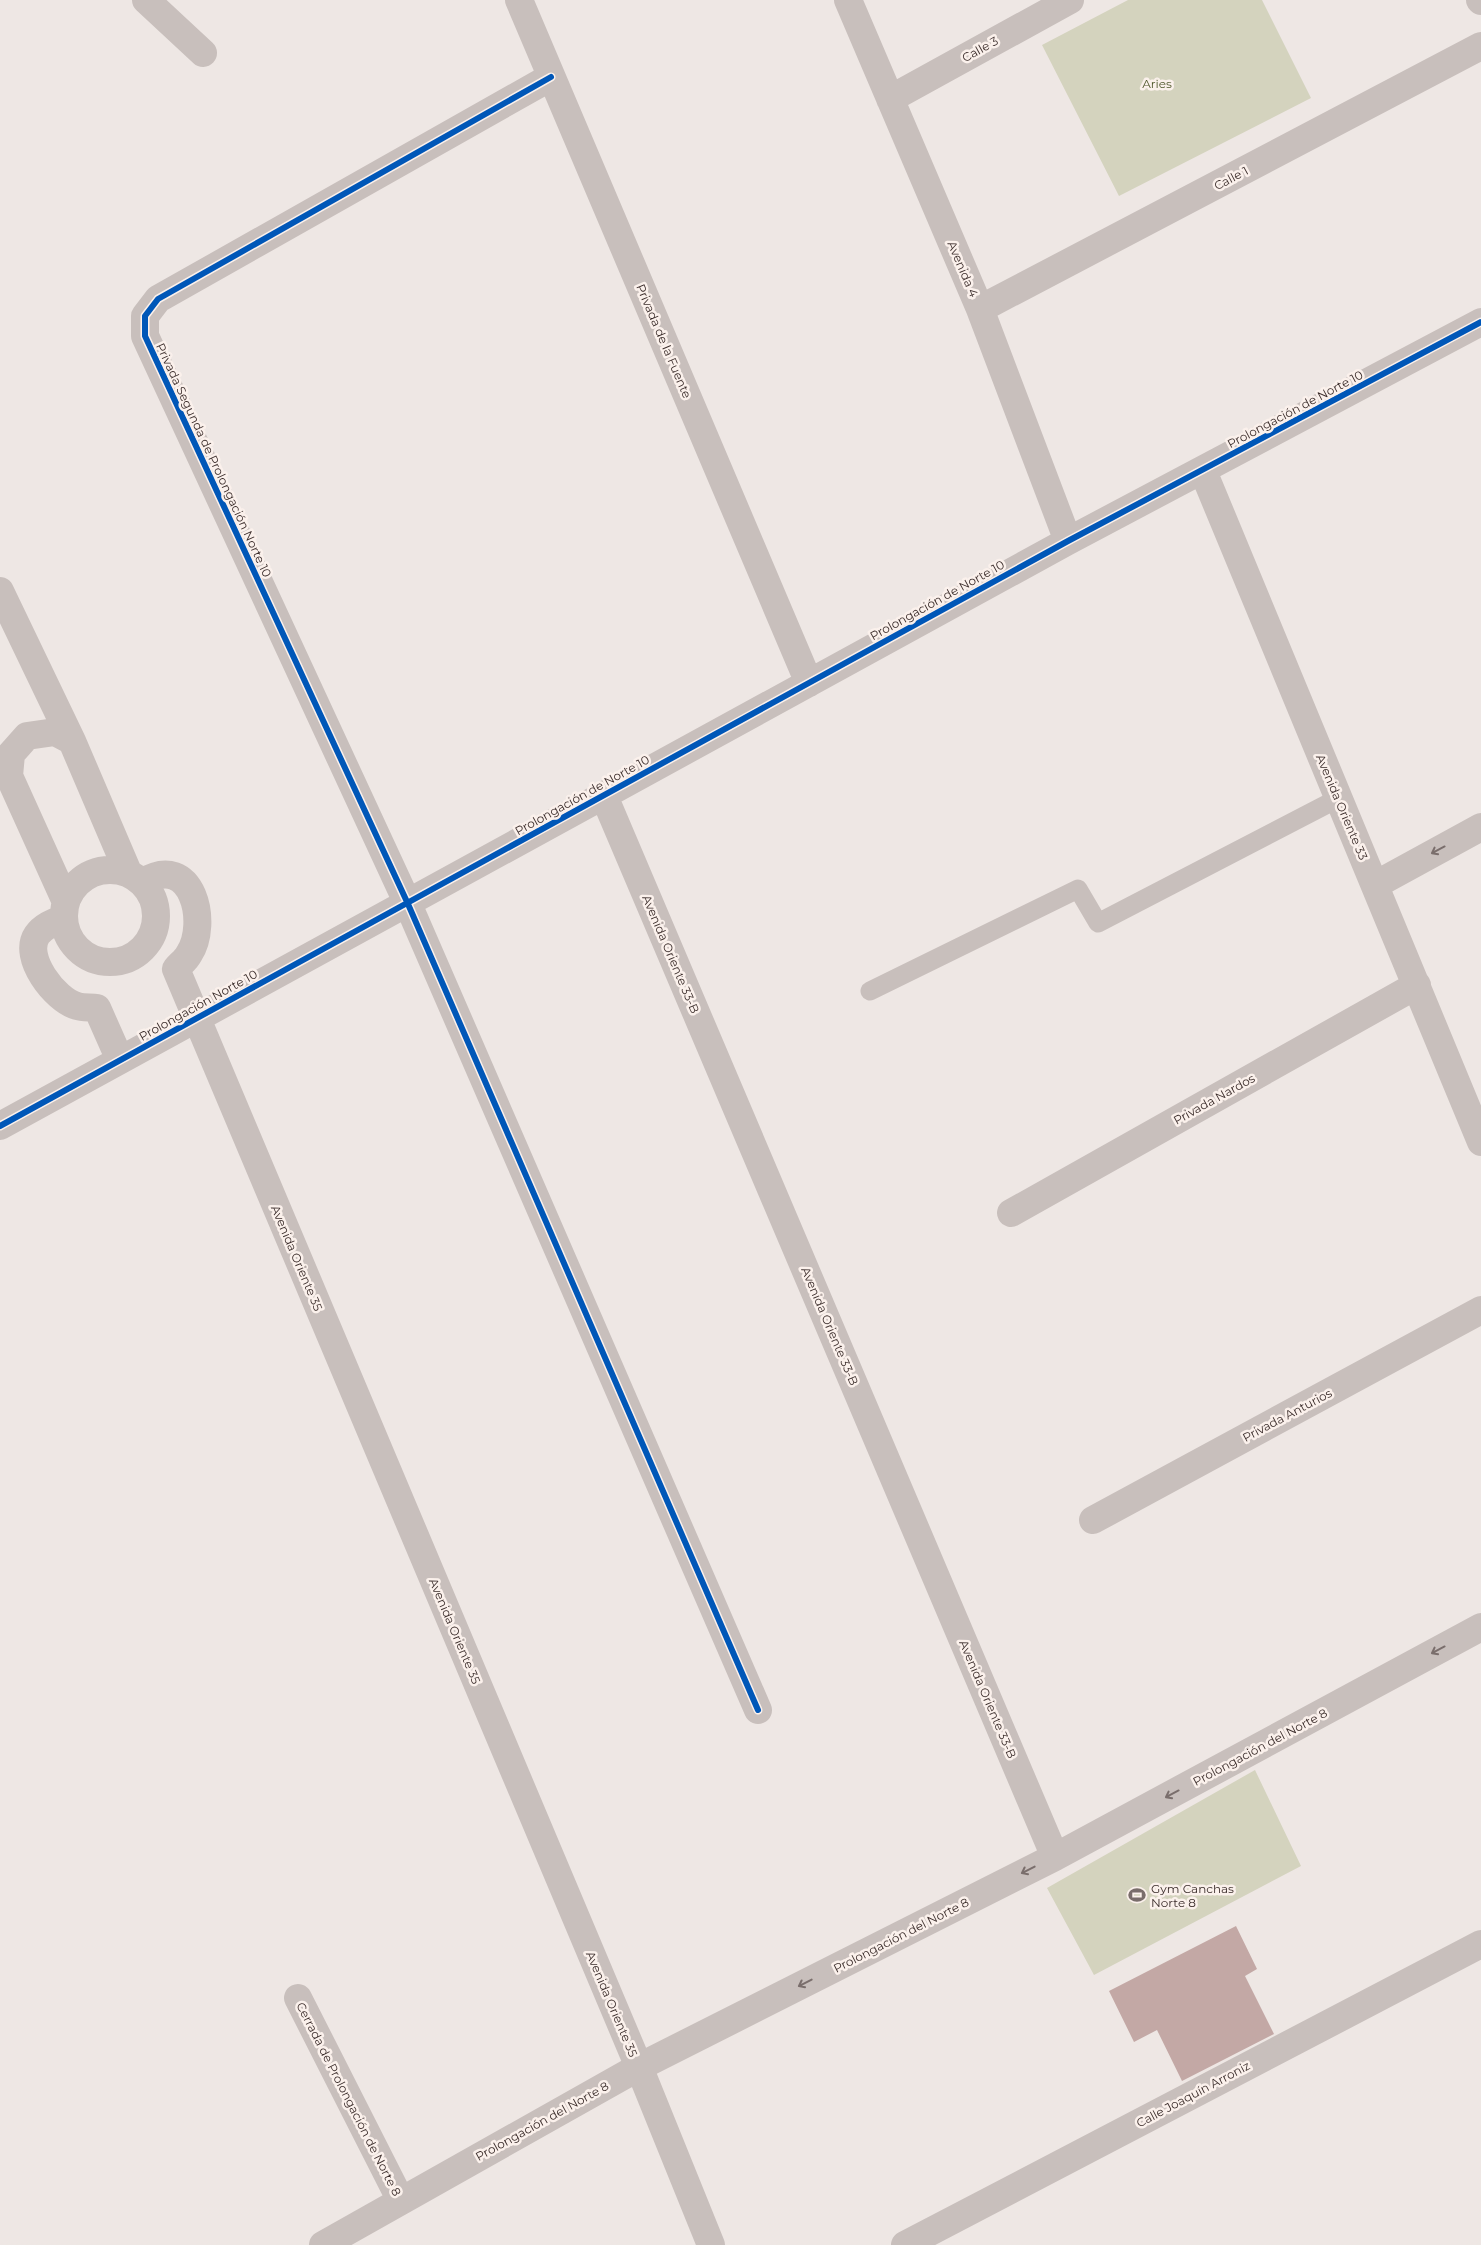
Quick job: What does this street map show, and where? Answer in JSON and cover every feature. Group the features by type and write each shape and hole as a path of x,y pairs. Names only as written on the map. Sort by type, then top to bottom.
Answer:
{"street":[{"path":"146,0 203,53"},
{"name":"Privada de la Fuente","path":"519,0 810,683"},
{"name":"Avenida 4","path":"848,0 980,309 1068,541"},
{"name":"Calle 3","path":"890,99 1070,0"},
{"name":"Calle 1","path":"980,309 1481,46"},
{"name":"Privada Segunda de Prolongación Norte 10","path":"551,77 158,299 145,316 145,336 408,904 758,1710"},
{"name":"Prolongación de Norte 10","path":"408,904 1068,541 1481,322"},
{"name":"Avenida Oriente 33","path":"1203,471 1337,799 1375,884 1481,1142"},
{"path":"0,591 135,878"},
{"path":"72,741 55,732 27,736 11,754 4,767 65,910 68,934 77,948 90,958 103,962 118,962 132,958 148,943 156,923 156,908 152,894 135,878 116,869 100,870 84,876 73,888 65,910 43,928 32,946 35,959 42,974 58,995 76,1006 97,1008 120,1060"},
{"name":"Avenida Oriente 33-B","path":"604,796 1055,1857"},
{"path":"1375,884 1481,827"},
{"name":"Avenida Oriente 35","path":"135,878 163,874 173,875 184,880 191,892 195,907 197,933 190,954 176,969 639,2067 711,2245"},
{"name":"Prolongación Norte 10","path":"1,1123 408,904"},
{"name":"Privada Nardos","path":"1011,1213 1417,985"},
{"name":"Privada Anturios","path":"1093,1520 1481,1310"},
{"name":"Prolongación del Norte 8","path":"322,2245 639,2067 1055,1857 1481,1627"},
{"name":"Calle Joaquín Arroniz","path":"905,2245 1481,1944"},
{"name":"Cerrada de Prolongación de Norte 8","path":"298,1998 401,2201"}],"lane":[{"path":"870,991 1078,889 1098,923 1337,799"}],"green space":[{"name":"Aries","path":"1128,0 1262,0 1311,98 1119,196 1042,45"},
{"path":"1255,1770 1301,1866 1094,1975 1047,1888"}],"building":[{"path":"1236,1926 1257,1969 1245,1976 1274,2034 1182,2081 1157,2030 1134,2042 1109,1991"}],"cycle path":[{"path":"551,77 158,299 145,316 145,336 408,904 758,1710"},
{"path":"0,1126 1068,541 1481,322"}],"place":[{"name":"Gym Canchas Norte 8","path":"1137,1895"}]}
